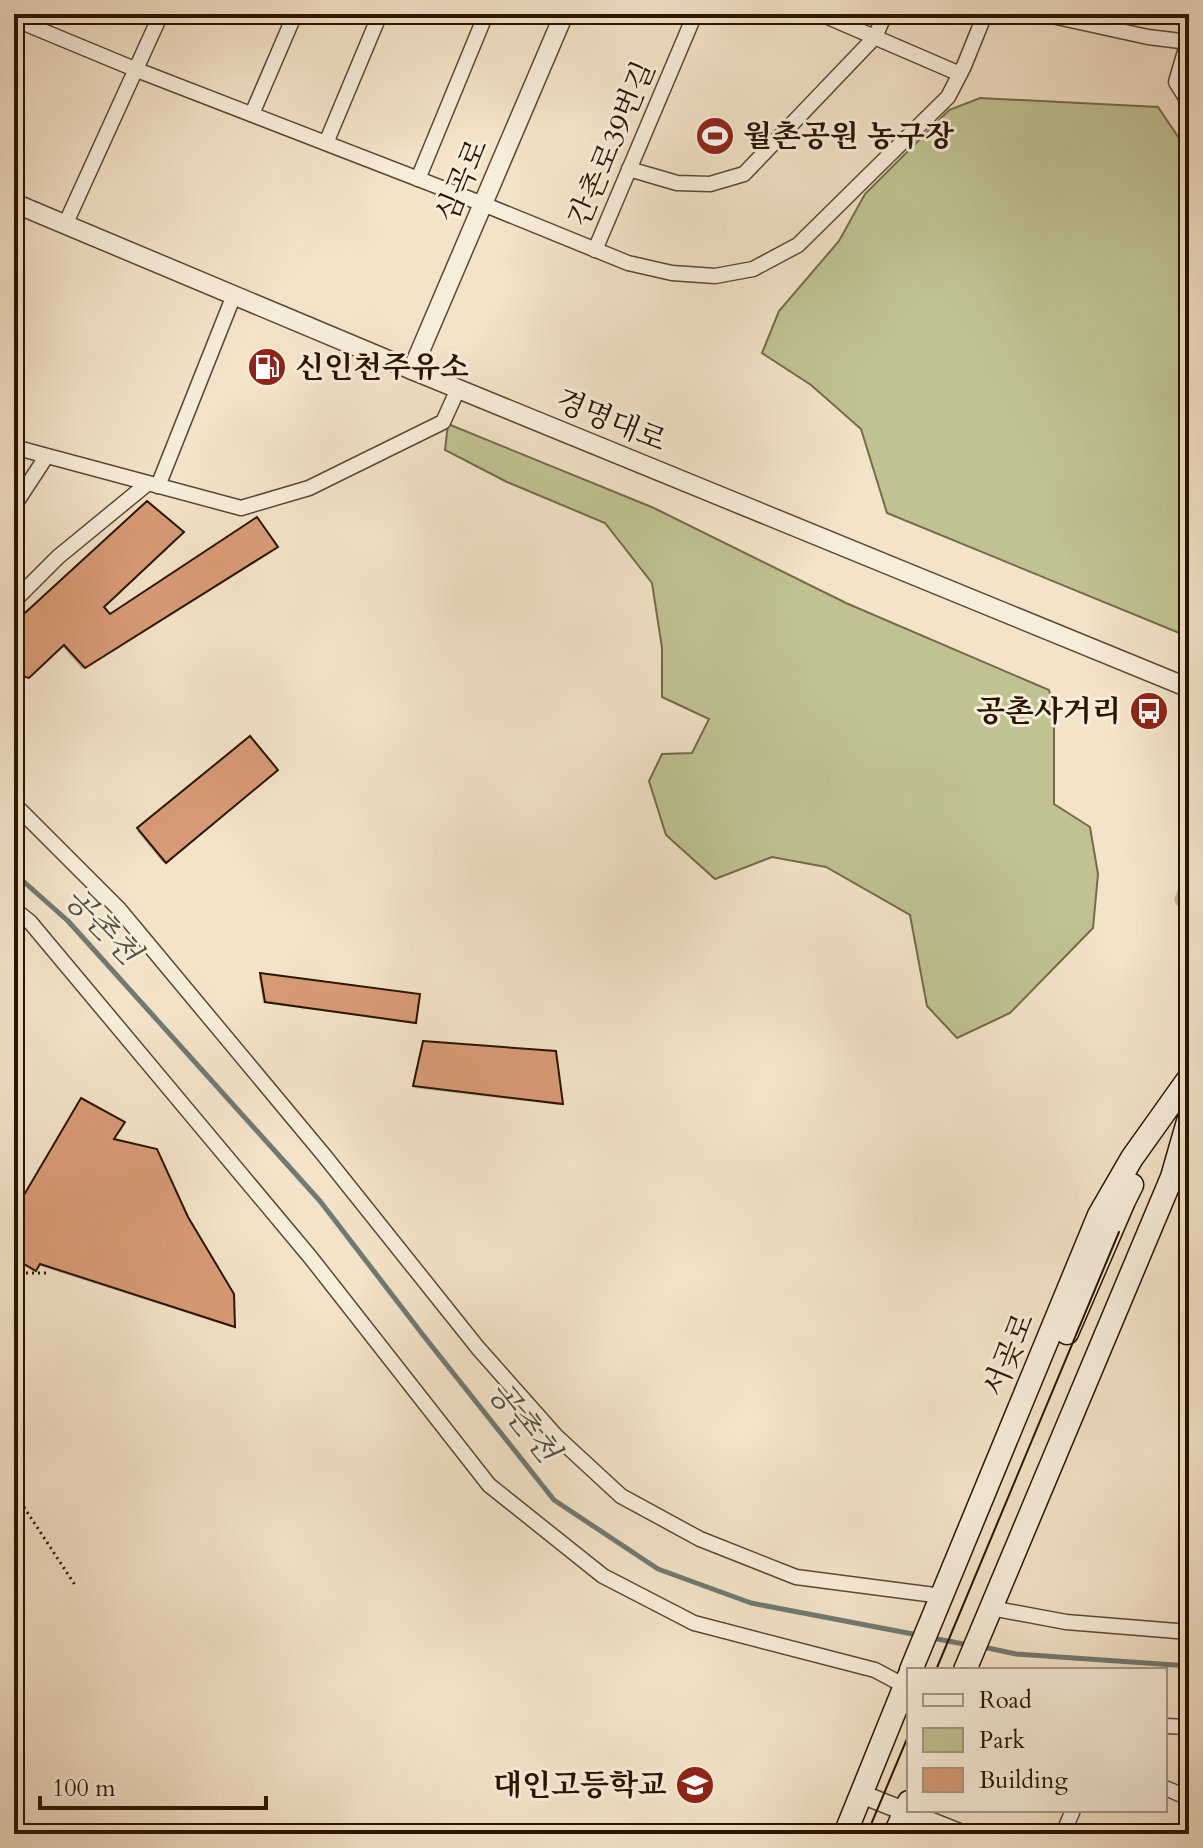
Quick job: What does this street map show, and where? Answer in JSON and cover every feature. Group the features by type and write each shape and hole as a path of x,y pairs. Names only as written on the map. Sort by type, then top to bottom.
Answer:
{"main road":[{"name":"서곶로","path":"946,1600 1099,1215 1132,1158 1189,1078"},
{"name":"서곶로","path":"916,1668 1124,1201 1189,1092"},
{"path":"966,1668 1172,1177 1189,1118"},
{"name":"서곶로","path":"860,1834 868,1796 907,1690"},
{"name":"서곶로","path":"845,1834 907,1718"},
{"path":"895,1834 907,1807"}],"street":[{"path":"65,225 161,14"},
{"path":"252,114 295,14"},
{"path":"326,143 380,14"},
{"path":"418,179 486,14"},
{"name":"심곡로","path":"412,370 564,14"},
{"name":"간촌로39번길","path":"595,250 695,14"},
{"path":"821,14 960,74"},
{"path":"629,169 677,183 710,184 744,174 875,37 885,14"},
{"path":"20,18 137,70 628,263 672,273 715,276 753,269 798,245 948,97 985,14"},
{"path":"1043,14 1148,37 1189,40 1176,82 1189,103"},
{"name":"경명대로","path":"14,203 458,389 1189,688"},
{"path":"14,601 58,557 152,485 234,295"},
{"path":"14,447 241,508 309,488 443,422 458,389"},
{"path":"14,506 46,457"},
{"path":"14,804 119,909 323,1154 478,1348 546,1425 621,1496 700,1539 796,1577 946,1600"},
{"path":"14,909 30,922 311,1258 489,1485 603,1576 694,1623 875,1670 907,1673"},
{"path":"991,1610 1066,1622 1189,1632"},
{"path":"1167,1726 1189,1727"},
{"path":"1167,1789 1189,1798"},
{"path":"868,1796 907,1807"},
{"path":"917,1812 962,1834"},
{"path":"1063,1834 1072,1812"}],"path":[{"path":"14,1273 46,1273"},
{"path":"14,1492 75,1585"}],"green space":[{"path":"980,98 1158,107 1189,153 1189,637 887,513 861,429 811,385 762,353 779,311 839,241 865,194 949,110"},
{"path":"448,424 654,508 846,603 1049,690 1054,710 1054,804 1090,827 1098,874 1093,928 1010,1013 957,1038 927,1006 910,915 826,867 772,857 715,879 666,835 649,781 662,754 692,753 709,719 662,697 662,648 652,583 605,523 507,482 445,450"}],"building":[{"path":"147,501 184,532 104,607 110,614 257,517 278,547 85,668 64,645 29,678 14,674 14,623"},
{"path":"250,736 278,770 166,863 137,828"},
{"path":"260,973 420,994 416,1023 265,1002"},
{"path":"423,1041 556,1051 563,1104 413,1086"},
{"path":"81,1098 125,1122 114,1139 157,1149 188,1217 234,1294 235,1327 40,1264 36,1271 14,1258 14,1212"}],"waterway":[{"name":"공촌천","path":"14,873 68,921 320,1201 554,1500 658,1569 751,1603 918,1635"},
{"name":"공촌천","path":"932,1638 969,1645"},
{"name":"공촌천","path":"983,1647 1016,1654 1189,1666"}],"tram line":[{"path":"937,1668 1119,1232"},
{"path":"867,1834 907,1739"}],"place":[{"name":"월촌공원 농구장","path":"715,136"},
{"name":"신인천주유소","path":"267,367"},
{"name":"공촌사거리","path":"1149,711"},
{"name":"대인고등학교","path":"695,1785"}]}
